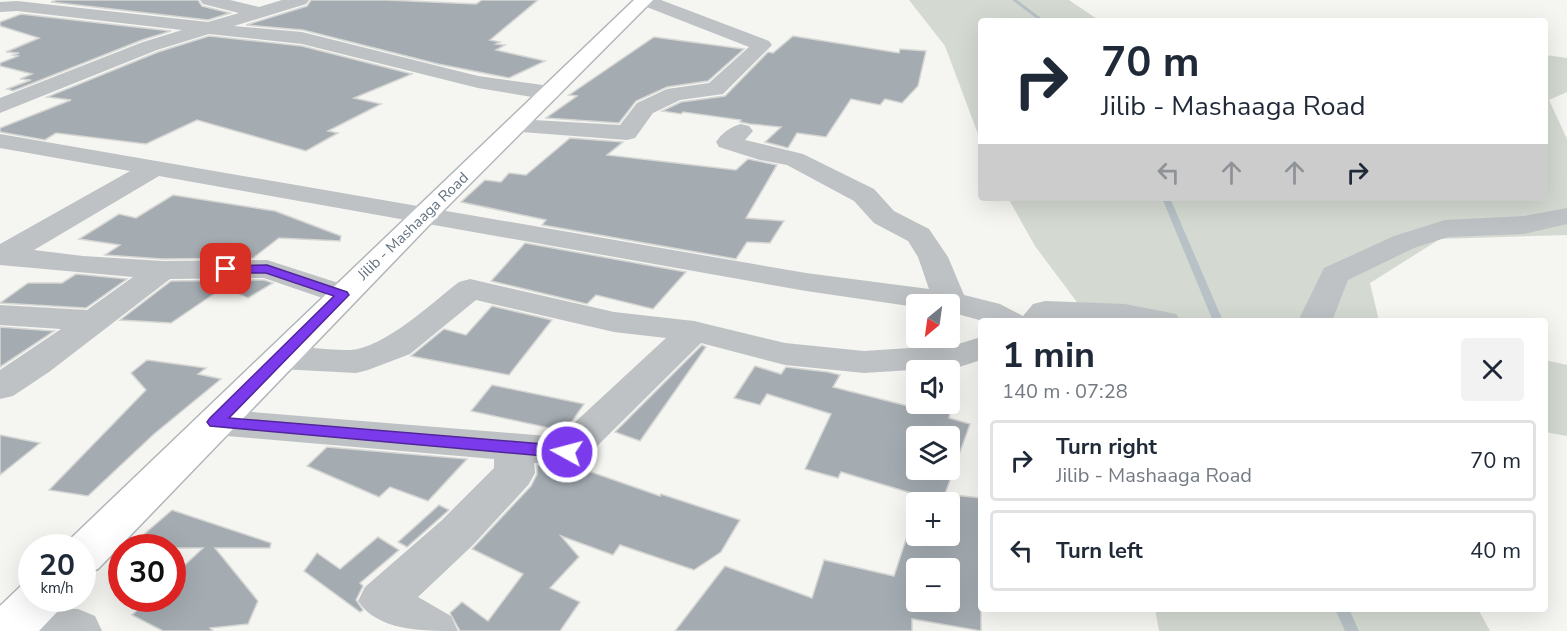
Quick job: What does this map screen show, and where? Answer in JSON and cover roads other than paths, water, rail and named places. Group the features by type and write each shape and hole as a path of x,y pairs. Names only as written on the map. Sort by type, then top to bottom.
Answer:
{"main road":[{"name":"Jilib - Mashaaga Road","path":"96,542 424,214 645,0"}],"street":[{"path":"52,10 84,0"},
{"path":"209,0 259,13"},
{"path":"0,106 150,45 300,0"},
{"path":"516,126 627,133 645,108 675,94 715,89 762,45 645,0"},
{"path":"0,7 17,6 302,38 477,82 549,93"},
{"path":"741,131 728,142 813,166 864,195 884,217 919,235 933,257 947,294"},
{"path":"4,145 424,214 806,282 906,296"},
{"path":"1,256 153,169"},
{"path":"1316,318 1335,276 1404,242 1445,229 1524,225 1567,216"},
{"path":"1,256 83,265 163,270 267,269 343,295"},
{"path":"0,387 163,270"},
{"path":"280,358 356,362 398,346 470,289 615,322 694,331 785,354 864,362 959,356 978,349"},
{"path":"960,304 988,311 1003,318"},
{"path":"1039,318 1045,311 1125,314 1147,318"},
{"path":"0,315 95,321"},
{"path":"215,422 567,452 694,331"},
{"path":"434,631 381,601 457,533 515,472 513,446"},
{"path":"19,619 78,631"}],"waterway":[{"path":"1014,0 1039,18"},
{"path":"1167,201 1217,318"},
{"path":"1343,612 1352,631"}]}
